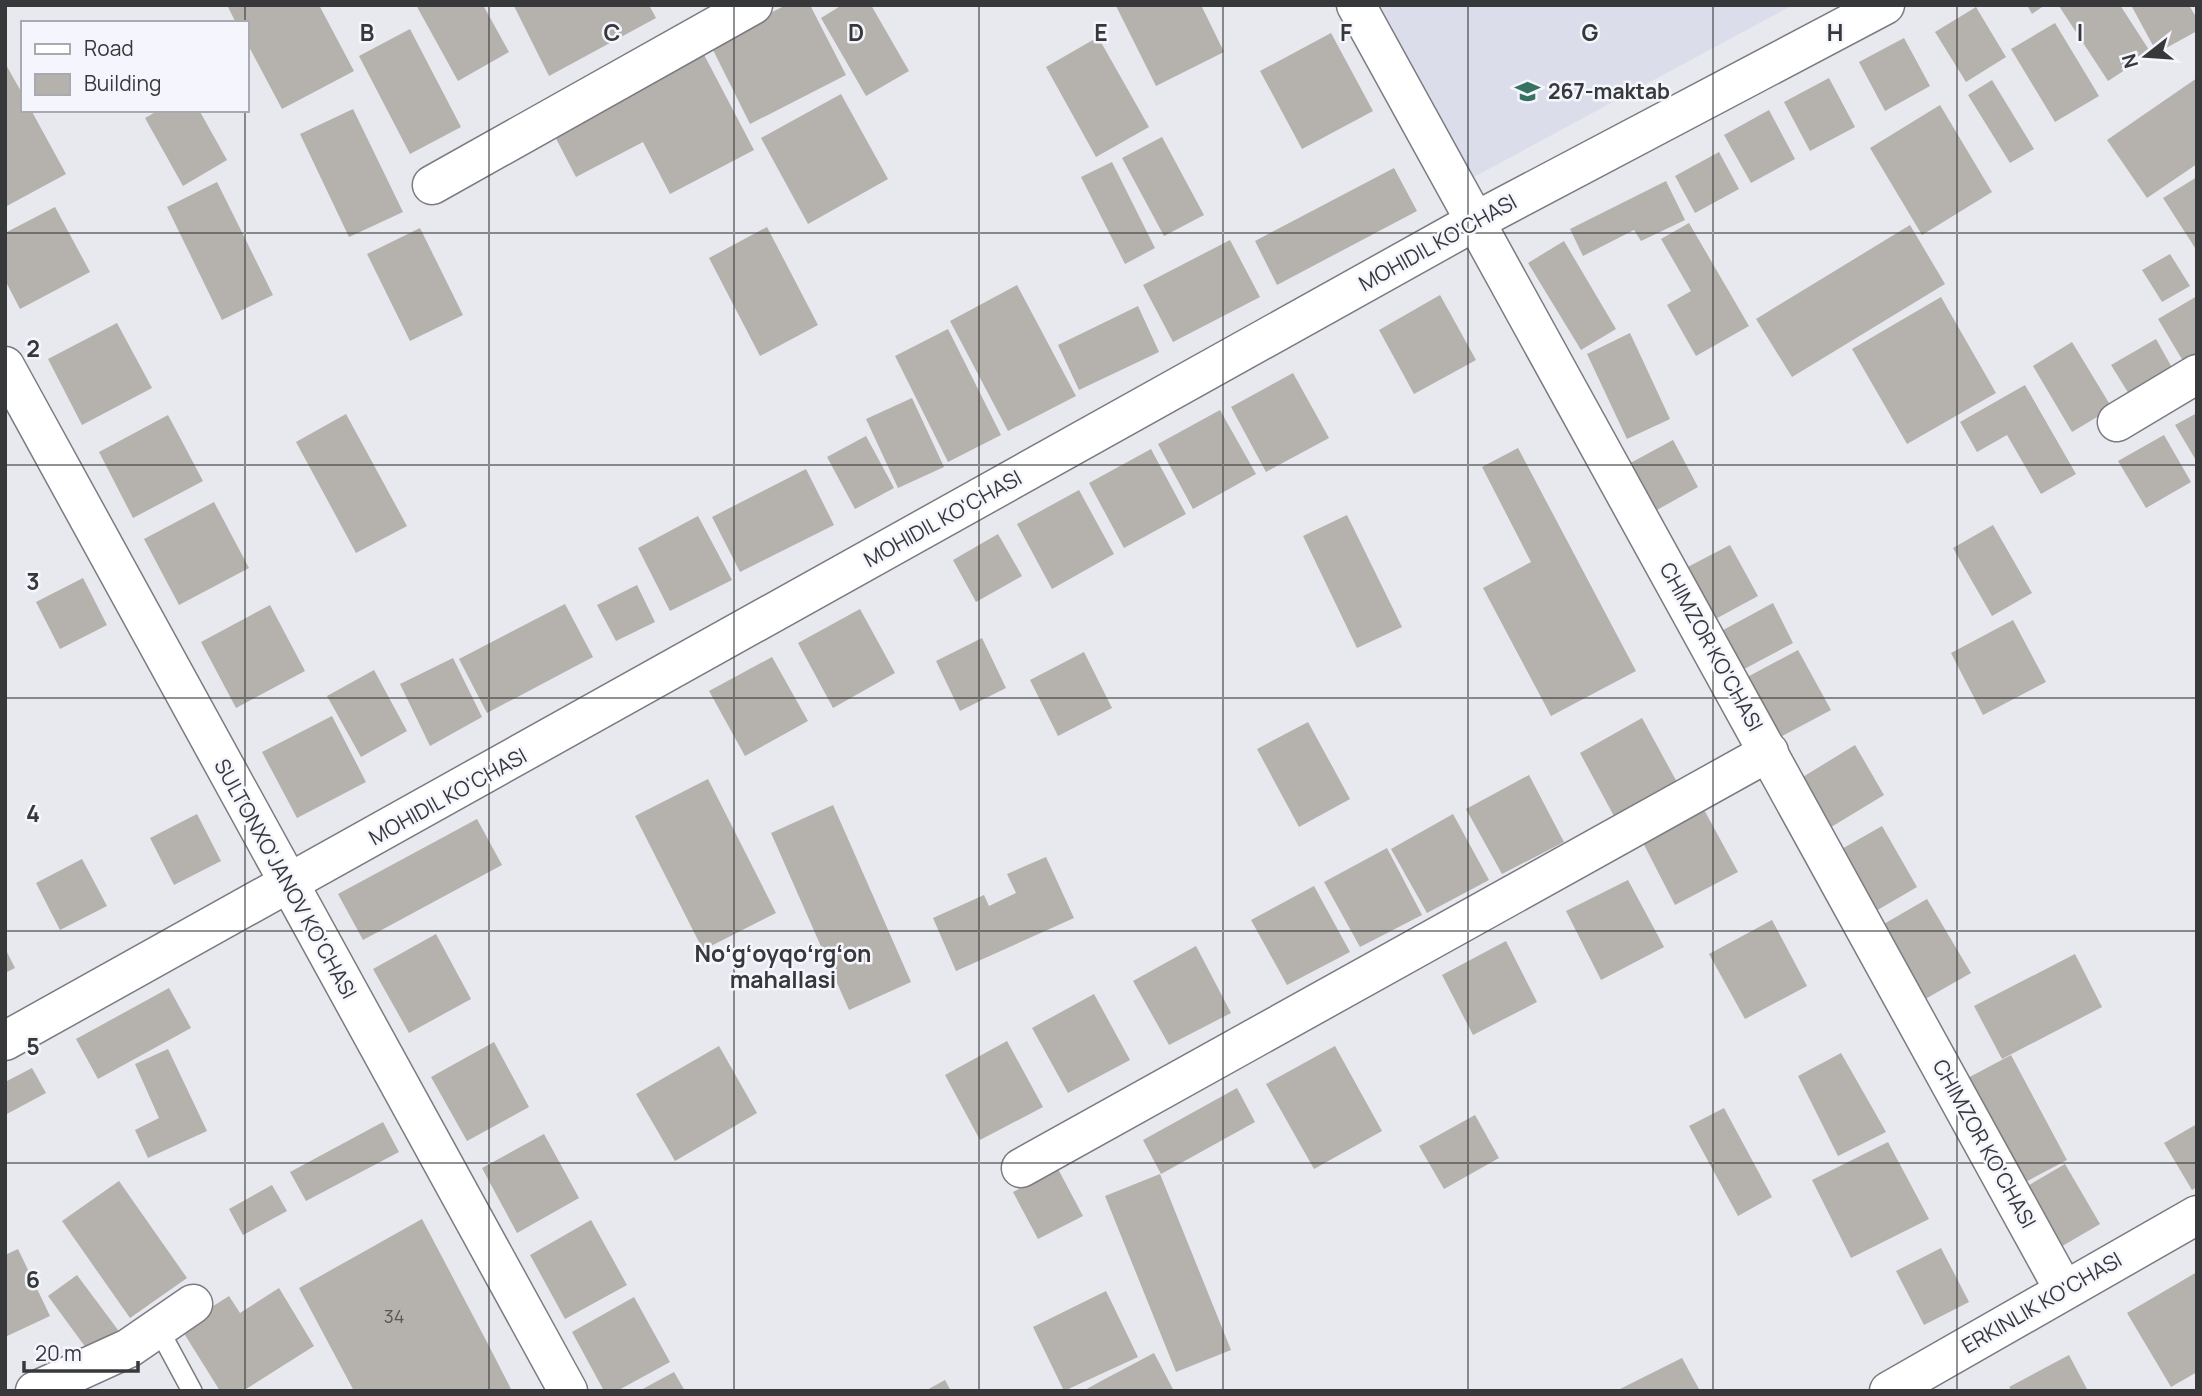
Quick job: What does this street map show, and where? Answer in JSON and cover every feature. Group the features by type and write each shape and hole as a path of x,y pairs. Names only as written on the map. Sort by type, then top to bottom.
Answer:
{"street":[{"path":"432,185 753,5"},
{"name":"CHIMZOR KO'CHASI","path":"1356,5 2064,1290"},
{"name":"MOHIDIL KO'CHASI","path":"5,1041 289,886 1474,222 1885,5"},
{"name":"SULTONXO'JANOV KO'CHASI","path":"5,366 15,407 289,886 568,1391"},
{"path":"2117,422 2197,374"},
{"path":"1021,1168 1769,752"},
{"name":"ERKINLIK KO'CHASI","path":"1889,1391 2197,1215"},
{"path":"35,1391 129,1348 193,1304"}],"lane":[{"path":"158,1328 192,1391"}],"shaded area":[{"name":"267-maktab","path":"1377,5 1793,5 1472,178"}],"building":[{"path":"227,5 319,5 354,71 282,109 248,45 248,21 235,21"},
{"path":"416,5 483,5 509,52 458,81"},
{"path":"649,5 656,18 549,76 514,6"},
{"path":"786,5 810,5 846,75 750,124 710,44"},
{"path":"842,5 871,5 909,71 866,96 821,18"},
{"path":"1201,5 1224,52 1156,86 1116,6"},
{"path":"2027,5 2045,5 2032,14"},
{"path":"2120,5 2151,53 2108,81 2059,6"},
{"path":"2131,5 2189,5 2197,19 2197,31 2157,53"},
{"path":"1976,7 2006,57 1966,82 1935,32"},
{"path":"2055,23 2099,96 2055,122 2011,49"},
{"path":"410,29 461,127 410,154 359,56"},
{"path":"1331,33 1373,111 1302,149 1260,71"},
{"path":"1098,37 1149,127 1096,157 1046,67"},
{"path":"1904,38 1930,86 1885,111 1859,62"},
{"path":"700,47 754,150 670,194 643,142 576,177 550,127"},
{"path":"5,63 21,91 21,112 32,112 66,174 5,207"},
{"path":"1829,78 1855,127 1810,151 1784,102"},
{"path":"2197,78 2197,164 2147,198 2107,140"},
{"path":"1992,80 2034,149 2010,163 1968,95"},
{"path":"841,94 888,179 808,224 761,138"},
{"path":"1940,105 1992,192 1922,235 1870,148"},
{"path":"353,109 403,212 349,237 300,134"},
{"path":"1769,110 1795,159 1751,183 1724,135"},
{"path":"156,112 200,112 227,160 183,186 145,118"},
{"path":"1162,137 1204,215 1164,236 1122,158"},
{"path":"1719,152 1739,189 1695,213 1675,176"},
{"path":"1112,162 1155,248 1125,264 1081,177"},
{"path":"1394,168 1417,211 1277,285 1255,241"},
{"path":"2197,177 2197,251 2163,198"},
{"path":"1666,181 1685,220 1641,241 1634,230 1583,256 1570,229"},
{"path":"217,182 273,295 222,320 167,207"},
{"path":"55,207 90,272 20,309 5,280 5,233"},
{"path":"1689,223 1749,326 1696,356 1667,305 1691,291 1661,239"},
{"path":"1910,225 1945,284 1792,377 1756,319"},
{"path":"767,227 818,325 760,356 709,258"},
{"path":"420,228 463,315 410,341 367,254"},
{"path":"1230,240 1260,297 1173,342 1143,285"},
{"path":"1564,241 1616,329 1581,350 1528,263"},
{"path":"2170,254 2190,286 2162,302 2142,270"},
{"path":"1017,285 1076,396 1008,431 950,321"},
{"path":"1440,295 1476,360 1414,394 1379,330"},
{"path":"2197,296 2197,359 2186,366 2158,319"},
{"path":"1941,297 1996,393 1907,444 1852,349"},
{"path":"1138,306 1159,352 1079,390 1058,345"},
{"path":"117,323 152,388 82,425 48,359"},
{"path":"948,329 1001,435 948,462 895,356"},
{"path":"1630,333 1670,419 1627,439 1587,354"},
{"path":"2156,339 2175,373 2132,399 2111,365"},
{"path":"2072,342 2112,408 2072,432 2033,366"},
{"path":"1293,373 1329,438 1266,472 1231,407"},
{"path":"2025,385 2076,474 2041,494 2007,435 1977,452 1960,422"},
{"path":"912,398 944,467 898,488 866,419"},
{"path":"1220,410 1256,474 1193,509 1158,444"},
{"path":"2197,413 2197,462 2175,425"},
{"path":"346,414 407,526 356,553 296,442"},
{"path":"168,415 203,481 133,518 99,452"},
{"path":"2164,435 2191,482 2146,508 2118,461"},
{"path":"866,436 894,488 855,509 827,457"},
{"path":"1673,440 1698,487 1648,515 1623,467"},
{"path":"1518,448 1636,671 1551,716 1483,588 1531,562 1482,467"},
{"path":"1151,449 1186,514 1124,548 1089,483"},
{"path":"806,469 834,525 740,572 712,517"},
{"path":"1079,490 1114,554 1052,589 1017,524"},
{"path":"214,502 249,568 179,605 144,539"},
{"path":"1347,515 1402,627 1357,648 1303,536"},
{"path":"698,516 732,580 670,611 638,548"},
{"path":"1993,525 2032,593 1992,616 1953,548"},
{"path":"998,534 1022,576 976,602 953,560"},
{"path":"1730,545 1758,596 1708,623 1680,571"},
{"path":"83,578 107,625 60,649 36,602"},
{"path":"637,585 655,622 616,641 597,605"},
{"path":"1773,603 1793,643 1733,675 1712,636"},
{"path":"565,604 593,657 487,713 459,659"},
{"path":"270,605 305,671 236,708 201,642"},
{"path":"860,609 895,673 833,708 798,643"},
{"path":"2013,620 2046,682 1983,715 1951,653"},
{"path":"982,638 1006,688 960,711 936,661"},
{"path":"1798,650 1831,710 1771,742 1738,682"},
{"path":"1084,652 1112,708 1058,736 1030,680"},
{"path":"772,657 808,721 745,756 709,691"},
{"path":"453,658 482,717 430,746 400,684"},
{"path":"374,670 407,731 361,757 327,696"},
{"path":"332,716 366,782 297,818 262,752"},
{"path":"1642,718 1678,784 1615,818 1580,753"},
{"path":"1308,722 1350,799 1299,827 1257,749"},
{"path":"1855,745 1884,795 1823,832 1793,783"},
{"path":"1529,775 1564,842 1502,874 1466,809"},
{"path":"708,779 776,913 703,950 635,816"},
{"path":"833,805 911,982 849,1010 771,833"},
{"path":"1702,806 1738,872 1675,905 1640,837"},
{"path":"197,814 221,861 174,885 150,838"},
{"path":"1453,814 1489,880 1427,913 1391,849"},
{"path":"477,819 502,865 363,940 338,894"},
{"path":"1882,826 1917,887 1869,915 1833,854"},
{"path":"1387,848 1422,915 1360,947 1324,882"},
{"path":"1046,857 1074,918 956,971 933,918 984,895 989,906 1016,893 1007,874"},
{"path":"82,859 107,906 60,930 36,883"},
{"path":"1628,880 1664,947 1601,980 1566,911"},
{"path":"1314,886 1350,952 1287,985 1251,920"},
{"path":"1927,899 1971,973 1920,1002 1877,928"},
{"path":"1772,920 1807,986 1745,1019 1709,954"},
{"path":"436,934 471,999 409,1033 373,969"},
{"path":"1506,941 1537,1002 1473,1035 1442,975"},
{"path":"1196,946 1231,1013 1169,1045 1133,981"},
{"path":"5,948 15,968 5,973"},
{"path":"2075,954 2102,1007 2002,1059 1974,1006"},
{"path":"169,988 191,1028 98,1079 76,1039"},
{"path":"1094,994 1130,1060 1068,1093 1032,1028"},
{"path":"1007,1041 1043,1107 980,1140 945,1075"},
{"path":"494,1042 529,1107 467,1141 431,1077"},
{"path":"719,1046 757,1113 675,1161 636,1094"},
{"path":"1335,1046 1382,1131 1314,1169 1266,1084"},
{"path":"168,1049 207,1131 148,1158 135,1130 159,1118 135,1064"},
{"path":"1841,1053 1886,1132 1838,1156 1798,1076"},
{"path":"2011,1055 2067,1160 2020,1185 1964,1080"},
{"path":"32,1068 46,1093 5,1115 5,1082"},
{"path":"1237,1088 1255,1122 1161,1174 1143,1140"},
{"path":"1724,1108 1772,1197 1738,1216 1689,1126"},
{"path":"1475,1115 1499,1158 1444,1189 1419,1146"},
{"path":"383,1122 399,1152 306,1201 290,1172"},
{"path":"2197,1124 2197,1187 2192,1190 2164,1143"},
{"path":"544,1134 579,1198 517,1233 482,1168"},
{"path":"1888,1142 1929,1219 1851,1258 1812,1180"},
{"path":"2065,1164 2100,1224 2059,1248 2024,1188"},
{"path":"1058,1169 1083,1216 1038,1239 1013,1192"},
{"path":"1160,1174 1231,1350 1176,1372 1105,1196"},
{"path":"119,1181 187,1278 130,1318 62,1221"},
{"path":"272,1185 287,1211 243,1235 229,1209"},
{"path":"422,1219 512,1391 354,1391 299,1288"},
{"path":"591,1220 627,1285 565,1319 530,1255"},
{"path":"1941,1248 1969,1302 1924,1325 1896,1271"},
{"path":"18,1249 50,1316 5,1337 5,1255"},
{"path":"2197,1272 2197,1372 2171,1387 2127,1313"},
{"path":"77,1275 118,1330 89,1352 48,1296"},
{"path":"279,1288 314,1346 243,1391 220,1391 180,1327 229,1296 240,1313"},
{"path":"1106,1291 1138,1357 1064,1391 1033,1327"},
{"path":"634,1297 670,1362 617,1391 604,1391 572,1332"},
{"path":"1154,1353 1174,1391 1083,1391 1103,1380"},
{"path":"2069,1355 2088,1391 2012,1391 2009,1387"},
{"path":"1682,1358 1700,1391 1616,1391"},
{"path":"674,1372 685,1391 639,1391"},
{"path":"945,1380 951,1391 925,1391"}],"place":[{"name":"267-maktab","path":"1528,92"}],"district":[{"name":"Noʻgʻoyqoʻrgʻon mahallasi","path":"783,967"}]}
